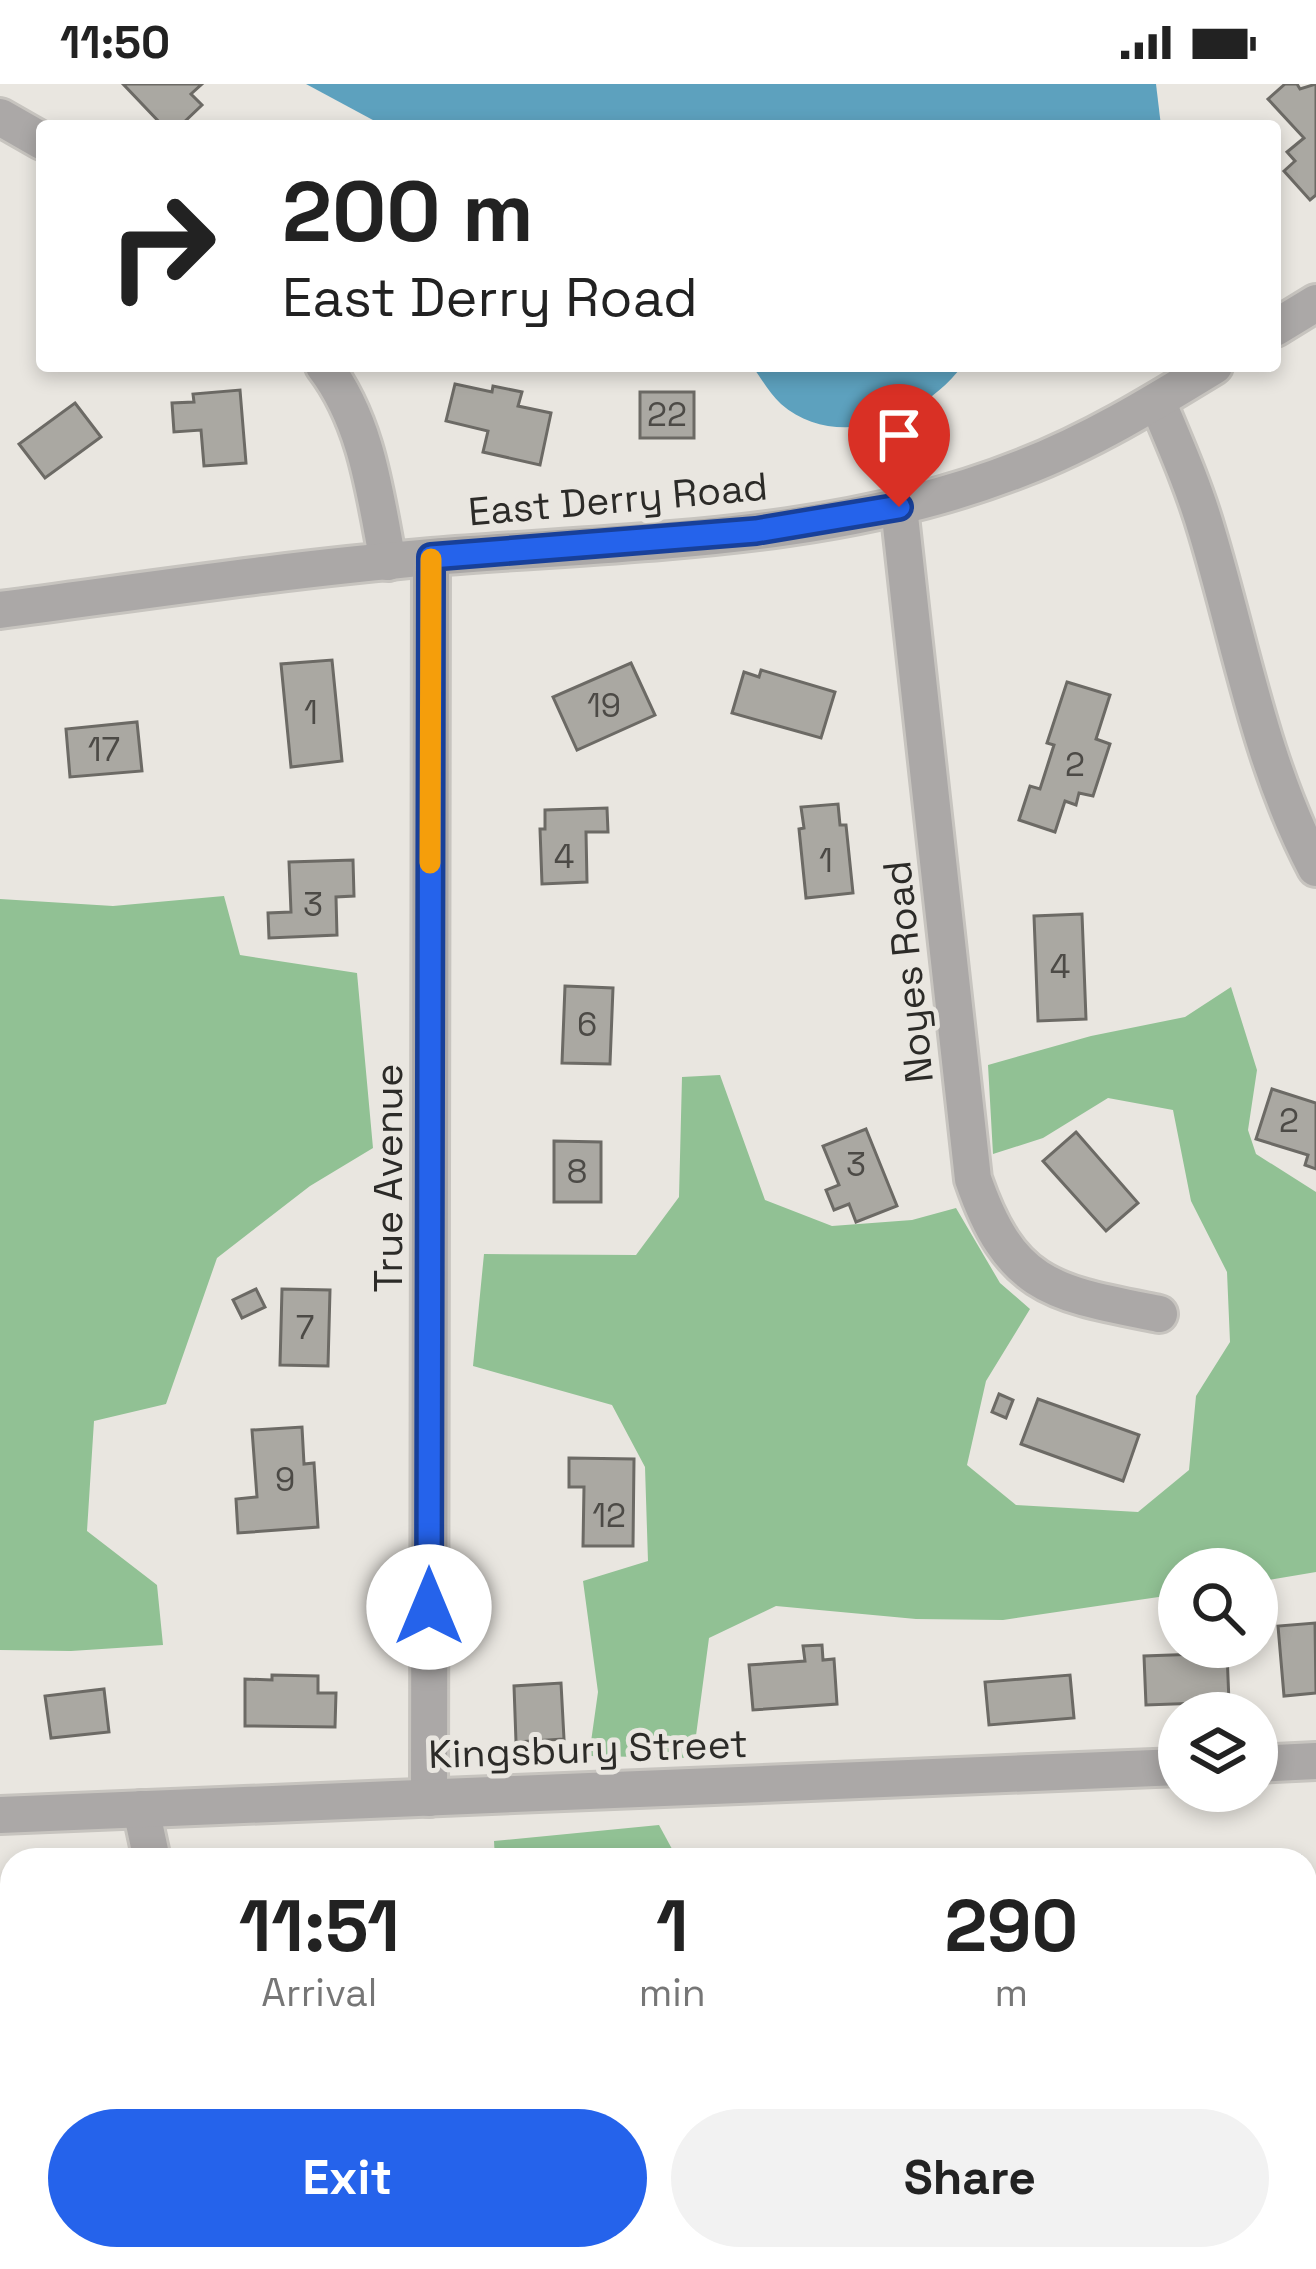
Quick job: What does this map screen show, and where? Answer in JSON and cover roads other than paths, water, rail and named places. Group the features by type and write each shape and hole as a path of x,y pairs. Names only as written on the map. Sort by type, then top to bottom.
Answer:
{"street":[{"path":"0,117 36,138"},
{"path":"1281,324 1316,303"},
{"path":"327,372 349,406 364,445 388,562"},
{"name":"East Derry Road","path":"0,610 431,557 756,531 899,507 1022,469 1084,441 1204,372"},
{"path":"1157,401 1206,529 1274,772 1316,868"},
{"name":"Noyes Road","path":"899,507 973,1179 986,1218 1006,1252 1037,1279 1084,1299 1160,1314"},
{"name":"True Avenue","path":"428,1798 431,557"},
{"path":"1278,1763 1316,1761"},
{"name":"Kingsbury Street","path":"0,1815 1158,1768"},
{"path":"141,1809 149,1848"}],"water":[{"path":"306,84 1156,84 1160,120 373,120"},
{"path":"756,372 957,372 925,401 878,423 827,426 803,418 777,400"}]}
